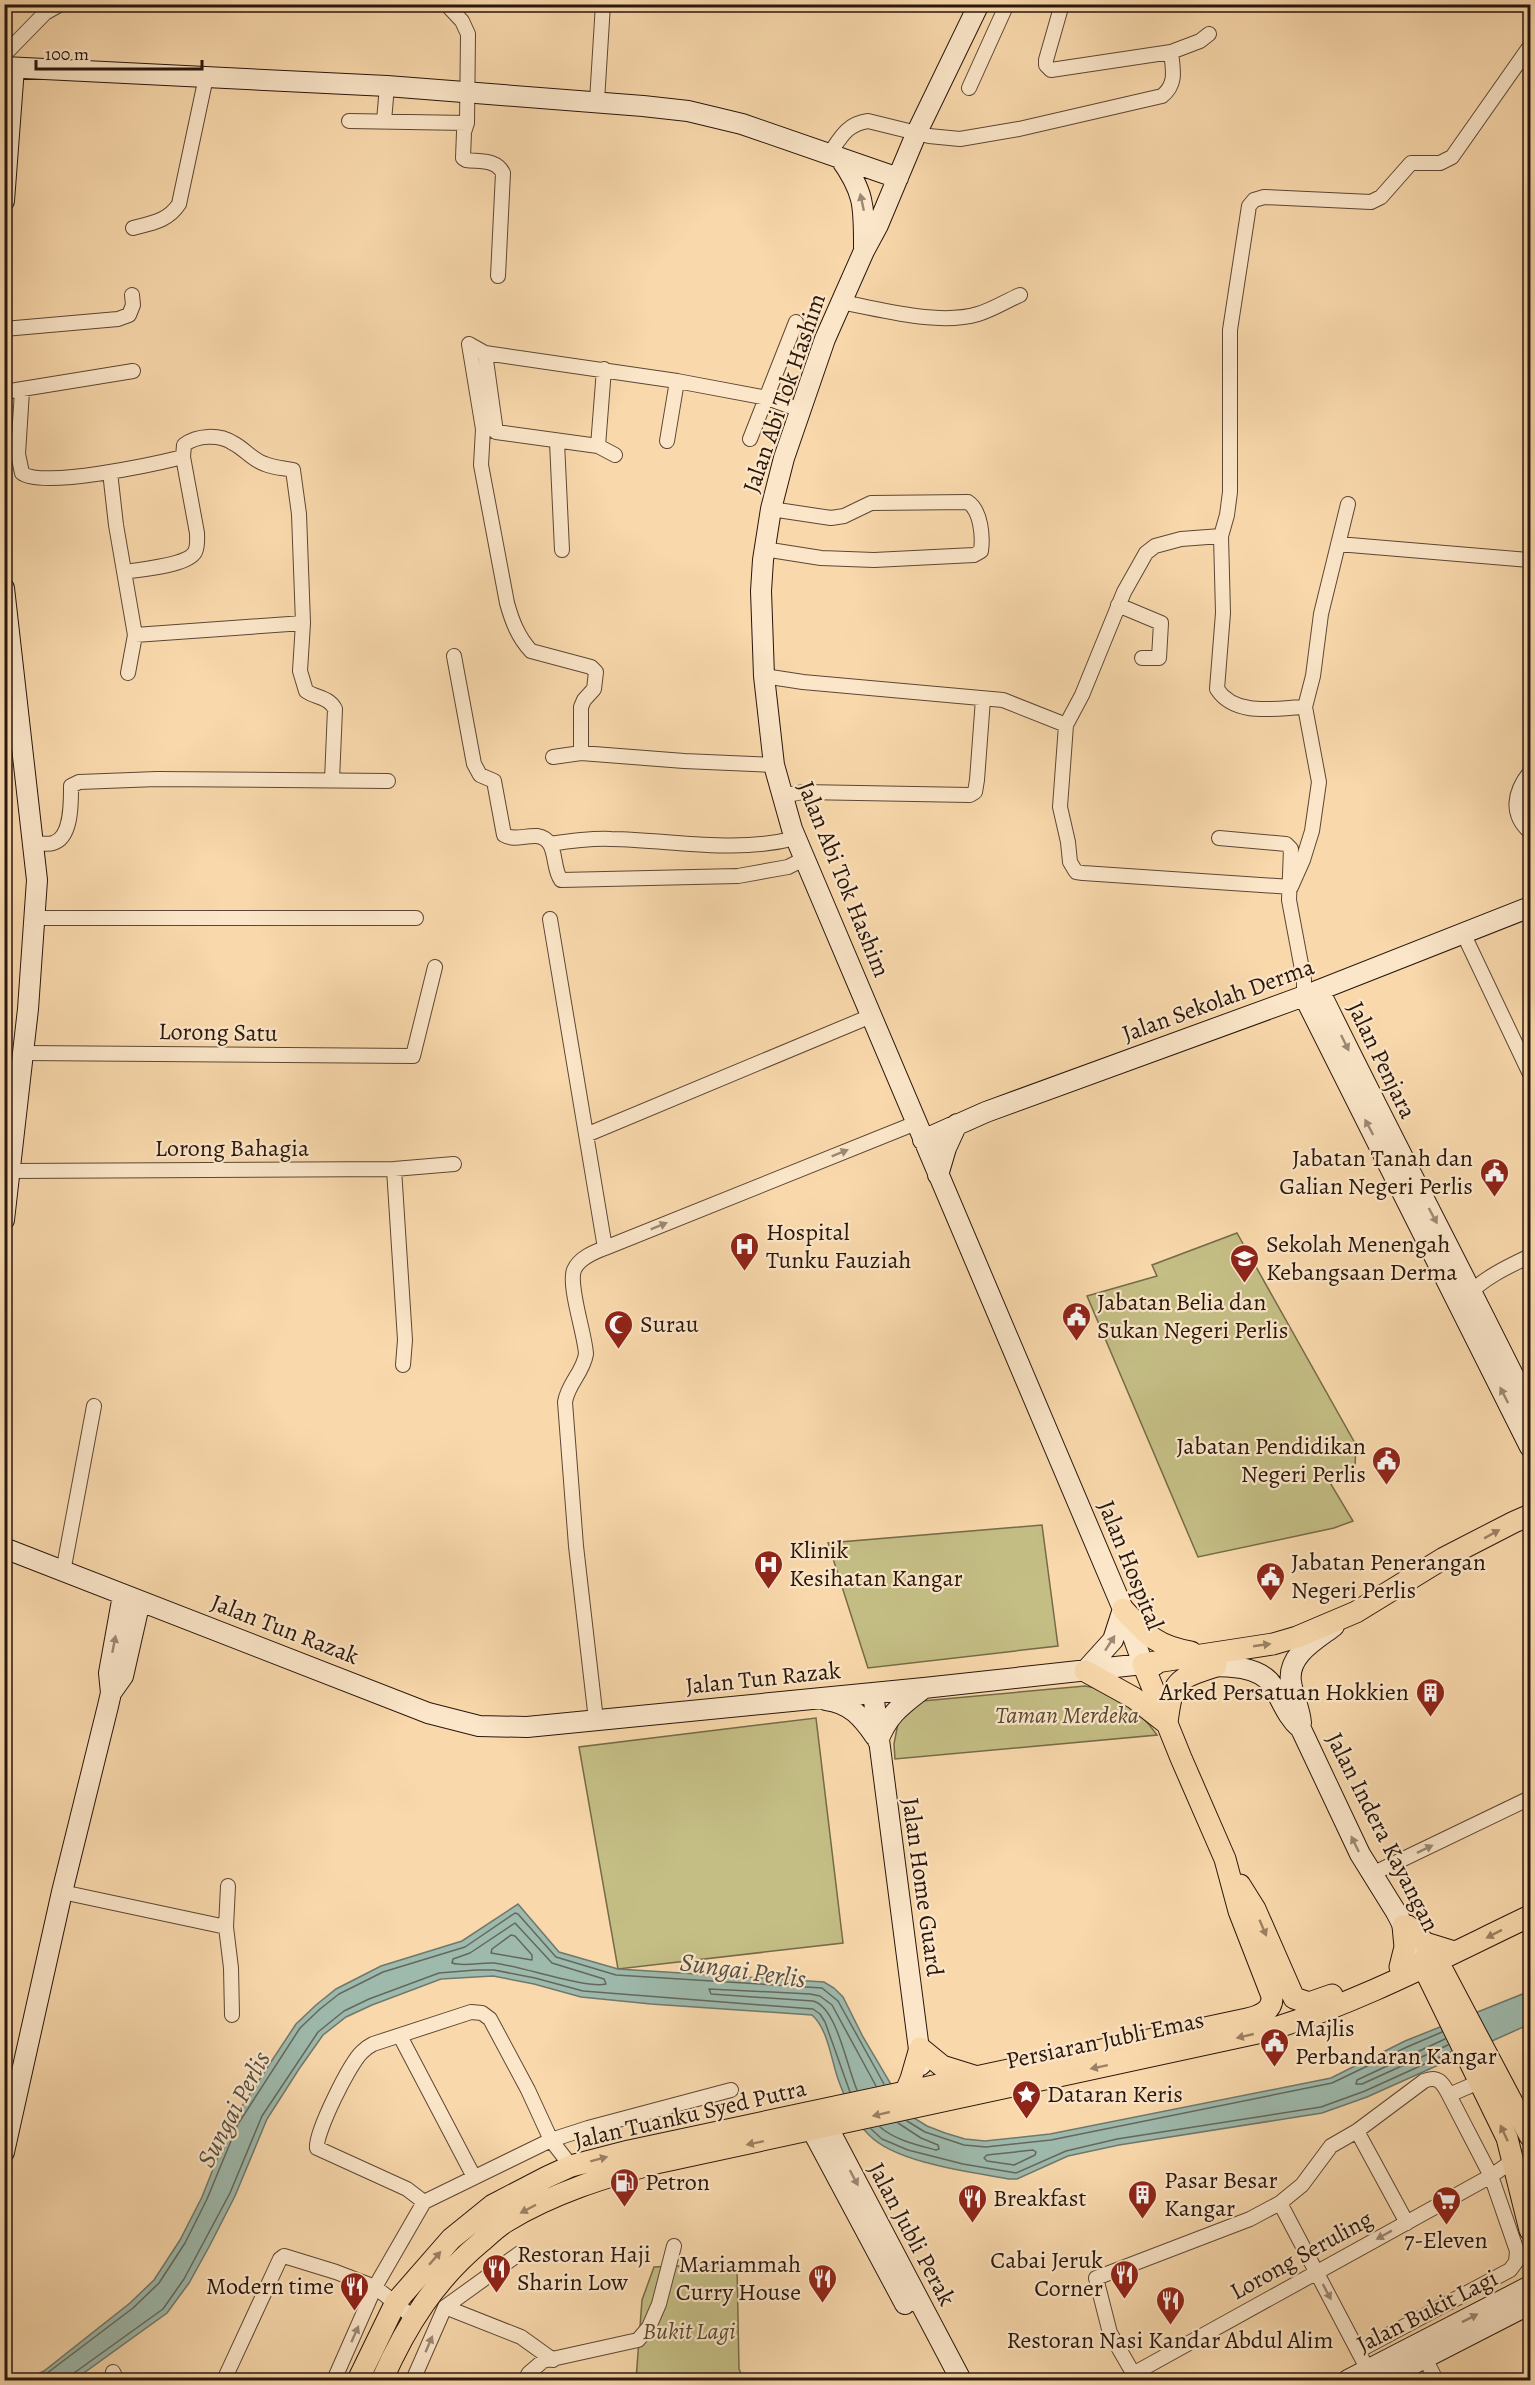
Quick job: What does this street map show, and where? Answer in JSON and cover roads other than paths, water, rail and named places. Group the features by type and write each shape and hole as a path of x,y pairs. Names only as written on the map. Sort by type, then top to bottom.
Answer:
{"main road":[{"name":"Jalan Tun Razak","path":"1143,1664 1210,1660 1297,1637 1343,1619 1383,1598 1444,1558 1529,1514"},
{"path":"1123,1609 1141,1628 1166,1647 1210,1660"},
{"path":"1167,1723 1170,1695 1179,1682 1210,1660"},
{"name":"Jalan Hospital","path":"1143,1664 1225,1859 1255,1909 1283,1997"},
{"path":"1085,1671 1134,1698 1167,1723"},
{"path":"1283,1997 1314,2003 1457,1952 1530,1916"},
{"path":"1396,1974 1406,1947 1403,1926 1408,1926 1419,1938 1430,1945 1457,1952"},
{"path":"1427,1963 1478,2067 1507,2138 1530,2230"},
{"path":"1396,1974 1419,1985 1449,2005"},
{"name":"Persiaran Jubli Emas","path":"916,2098 979,2077 1207,2036 1281,2027 1312,2016 1396,1974"},
{"path":"1283,1997 1304,2014 1312,2016"},
{"path":"1281,2027 1283,1997"},
{"name":"Persiaran Jubli Emas","path":"916,2098 1207,2036 1267,2011 1271,2004 1283,1997"},
{"path":"916,2098 911,2079 920,2048 942,2066 979,2077"},
{"path":"1478,2067 1530,2136"},
{"name":"Jalan Tuanku Syed Putra","path":"358,2380 396,2302 451,2239 493,2205 571,2166 629,2151 817,2120 916,2098"},
{"name":"Jalan Tuanku Syed Putra","path":"382,2380 404,2333 427,2297 466,2254 506,2222 540,2203 603,2178 817,2120"}],"street":[{"path":"4,201 8,64 40,17 61,4"},
{"path":"446,4 462,21 468,34 467,123 464,132 463,158 494,163 503,173 498,276"},
{"path":"597,101 603,4"},
{"name":"Jalan Abi Tok Hashim","path":"916,1122 804,859 781,796 774,765 764,676 761,601 764,549 771,508 784,458 825,339 840,302 878,225 917,132 979,4"},
{"path":"969,88 1007,4"},
{"path":"1062,4 1046,60 1046,65 1051,70 1171,52 1209,34"},
{"path":"1305,707 1239,707 1222,698 1217,689 1223,613 1221,536 1230,492 1229,345 1231,314 1251,203 1264,197 1371,202 1381,197 1411,163 1445,162 1459,147 1530,46"},
{"path":"835,156 845,131 858,122 868,121 945,139 971,138 1162,96 1170,89 1174,80 1171,52"},
{"path":"8,64 387,86 597,101 688,111 753,128 898,178"},
{"path":"133,228 163,220 180,204 206,77"},
{"path":"384,121 387,86"},
{"path":"349,121 467,123"},
{"path":"835,156 851,174 861,196 864,251"},
{"path":"4,329 118,319 129,315 133,305 132,295"},
{"path":"840,302 923,316 960,318 978,314 1020,296"},
{"path":"750,439 796,322"},
{"path":"581,753 581,707 594,689 596,672 591,667 531,651 524,644 513,623 507,603 481,465 483,429 469,344 485,352 604,369 767,398 800,410"},
{"path":"485,352 496,432 598,446 615,455"},
{"path":"598,446 604,369"},
{"path":"4,392 22,391 133,371"},
{"path":"667,441 676,381"},
{"path":"22,391 18,454 22,473 32,478 110,472 183,457"},
{"path":"125,572 182,561 194,554 197,533 183,457 184,445 191,439 213,437 233,443 265,465 293,470 299,514 303,623 300,671 303,686 310,694 329,701 335,709 332,780"},
{"path":"557,442 562,550"},
{"path":"110,472 116,525 135,635 128,673"},
{"path":"764,549 820,558 874,560 974,555 979,554 982,546 978,515 975,507 969,502 871,503 844,516 831,518 771,508"},
{"path":"1291,887 1312,831 1319,782 1305,707 1313,676 1321,614 1348,504"},
{"path":"1221,536 1181,539 1150,549 1142,559 1118,605 1082,695 1066,726 1060,807 1070,862 1076,872 1291,887"},
{"path":"1338,544 1530,560"},
{"path":"4,588 37,880 36,918 17,1064 4,1220"},
{"path":"1118,605 1161,623 1159,658 1142,657"},
{"path":"135,635 303,623"},
{"path":"454,656 474,764 480,775 495,781 504,835 510,837 539,836 550,844 561,880 610,877 738,876 788,867 804,859"},
{"path":"764,676 1003,700 1018,704 1066,726"},
{"path":"781,796 802,792 970,795 975,792 977,780 983,699"},
{"path":"554,757 581,753 774,765"},
{"path":"1530,772 1524,781 1515,811 1521,824 1530,832"},
{"path":"34,843 54,843 64,836 68,824 71,786 79,782 157,779 388,781"},
{"path":"550,844 610,839 723,847 769,845 796,838"},
{"path":"1219,838 1286,844 1291,851 1289,900 1309,989 1364,1118 1418,1219 1530,1447"},
{"name":"Jalan Sekolah Derma","path":"916,1122 957,1124 1530,907"},
{"path":"36,918 416,918"},
{"path":"550,919 605,1248"},
{"path":"1463,933 1530,1074"},
{"name":"Lorong Satu","path":"17,1064 412,1056 435,967"},
{"name":"Jalan Penjara","path":"1309,989 1379,1113 1472,1290 1530,1409"},
{"path":"586,1136 871,1016"},
{"path":"596,1720 576,1546 565,1402 567,1392 584,1366 586,1354 573,1286 574,1270 580,1262 605,1248 916,1122 920,1115 931,1121 957,1124 946,1148 938,1175"},
{"name":"Jalan Hospital","path":"916,1122 1123,1609 1143,1664"},
{"name":"Lorong Bahagia","path":"7,1183 394,1169 454,1164"},
{"path":"394,1169 405,1340 403,1365"},
{"path":"1459,1305 1472,1290 1530,1256"},
{"path":"63,1572 94,1406"},
{"name":"Jalan Tun Razak","path":"4,1548 428,1713 460,1722 498,1727 527,1727 1143,1664"},
{"path":"5,2152 62,1892 111,1693 123,1676 132,1598"},
{"path":"1085,1671 1113,1640 1123,1609"},
{"path":"1301,1729 1301,1720 1291,1682 1291,1671 1295,1659 1343,1619"},
{"path":"1210,1660 1240,1667 1258,1674 1271,1683 1292,1722 1301,1729"},
{"path":"878,1741 885,1723 893,1713 924,1688"},
{"name":"Jalan Home Guard","path":"873,1693 920,2048"},
{"path":"814,1698 834,1701 856,1712 878,1741"},
{"name":"Jalan Indera Kayangan","path":"1301,1729 1351,1835 1372,1874 1427,1963"},
{"path":"1372,1874 1530,1798"},
{"path":"228,1886 226,1927 231,1968 232,2015"},
{"path":"62,1892 226,1927"},
{"path":"424,2202 407,2189 316,2148 316,2138 325,2115 360,2053 373,2044 471,2012 482,2013 490,2019 551,2139 571,2166"},
{"path":"400,2036 474,2177"},
{"path":"1449,2095 1478,2067"},
{"path":"1135,2377 1110,2333 1096,2278 1250,2219 1280,2203 1302,2185 1331,2146 1357,2131 1430,2078 1437,2079 1442,2082 1491,2176 1517,2251 1516,2262 1510,2270 1358,2351"},
{"path":"334,2380 375,2287 424,2202 551,2139 731,2090"},
{"name":"Jalan Jubli Perak","path":"817,2120 946,2380"},
{"name":"Jalan Jubli Perak","path":"817,2120 961,2380"},
{"path":"1357,2131 1407,2223"},
{"name":"Lorong Seruling","path":"1135,2377 1317,2272 1491,2176 1514,2160"},
{"path":"1280,2203 1358,2351 1375,2375"},
{"path":"525,2380 543,2361 638,2340 649,2327 659,2304 674,2246"},
{"path":"413,2380 445,2307 520,2253"},
{"path":"224,2380 280,2259 284,2256 375,2287 414,2318"},
{"name":"Jalan Bukit Lagi","path":"1348,2380 1375,2375 1421,2351 1530,2286"},
{"name":"Jalan Bukit Lagi","path":"1421,2351 1530,2304"},
{"path":"445,2307 521,2337 554,2360"},
{"path":"1421,2351 1436,2380"}],"water":[{"path":"518,1904 559,1952 618,1969 824,1982 843,1997 863,2037 909,2115 927,2126 965,2139 985,2141 1050,2134 1331,2078 1405,2041 1530,1991 1530,2024 1367,2097 1322,2113 1119,2145 1068,2156 1017,2179 1009,2179 935,2165 897,2153 881,2145 869,2135 854,2116 838,2079 822,2028 812,2015 581,1997 493,1976 441,1979 346,2017 323,2035 267,2119 235,2196 210,2245 189,2283 167,2313 74,2380 25,2380 44,2371 130,2303 154,2280 180,2240 202,2197 232,2121 296,2024 336,1989 381,1966 462,1941"}],"place":[{"name":"Jabatan Tanah dan Galian Negeri Perlis","path":"1494,1198"},
{"name":"Hospital Tunku Fauziah","path":"745,1272"},
{"name":"Sekolah Menengah Kebangsaan Derma","path":"1245,1284"},
{"name":"Jabatan Belia dan Sukan Negeri Perlis","path":"1076,1342"},
{"name":"Surau","path":"619,1350"},
{"name":"Jabatan Pendidikan Negeri Perlis","path":"1387,1486"},
{"name":"Klinik Kesihatan Kangar","path":"768,1590"},
{"name":"Jabatan Penerangan Negeri Perlis","path":"1270,1602"},
{"name":"Arked Persatuan Hokkien","path":"1430,1718"},
{"name":"Majlis Perbandaran Kangar","path":"1274,2068"},
{"name":"Dataran Keris","path":"1026,2120"},
{"name":"Petron","path":"624,2208"},
{"name":"Pasar Besar Kangar","path":"1143,2220"},
{"name":"Breakfast","path":"972,2224"},
{"name":"7-Eleven","path":"1446,2226"},
{"name":"Restoran Haji Sharin Low","path":"496,2294"},
{"name":"Cabai Jeruk Corner","path":"1124,2300"},
{"name":"Mariammah Curry House","path":"822,2304"},
{"name":"Modern time","path":"355,2312"},
{"name":"Restoran Nasi Kandar Abdul Alim","path":"1170,2326"}],"park label":[{"name":"Taman Merdeka","path":"1067,1715"},
{"name":"Bukit Lagi","path":"689,2331"}],"water label":[{"name":"Sungai Perlis","path":"743,1970"},
{"name":"Sungai Perlis","path":"233,2109"}]}
